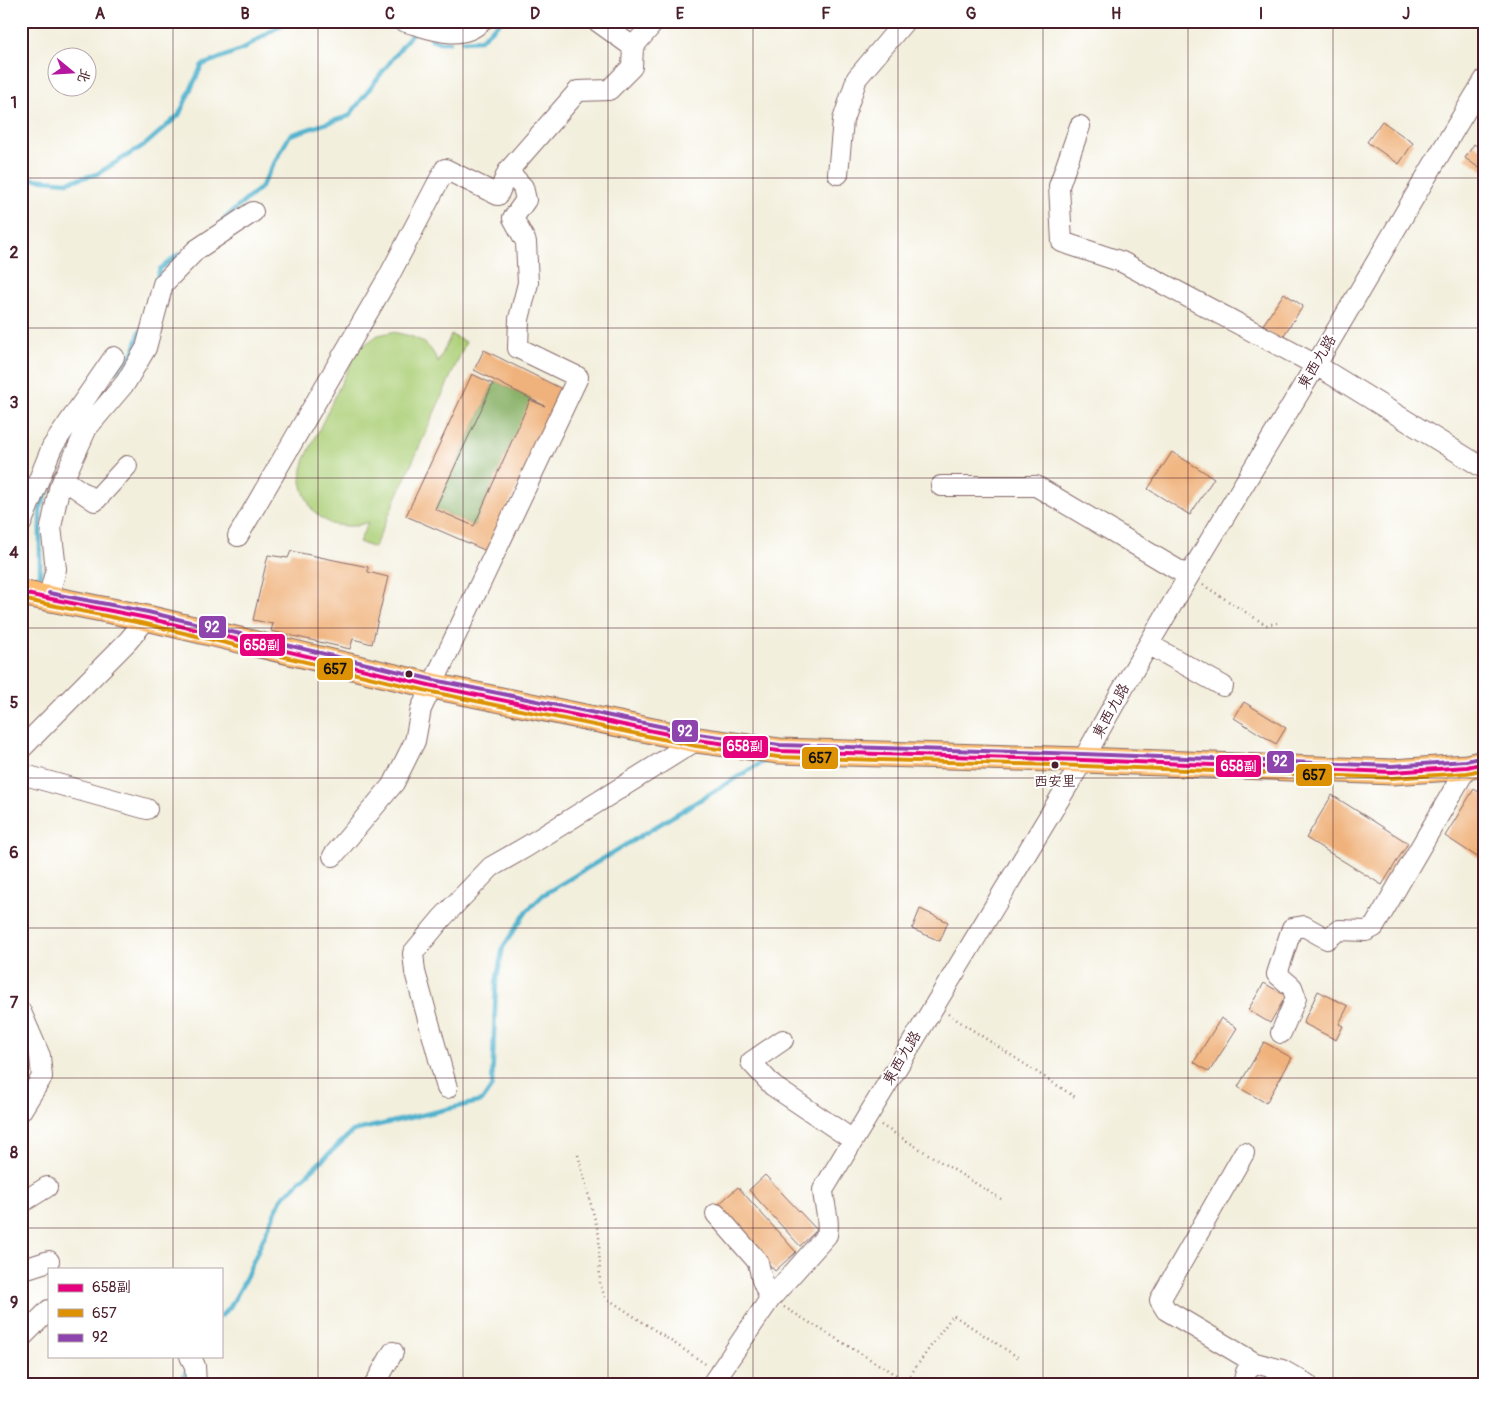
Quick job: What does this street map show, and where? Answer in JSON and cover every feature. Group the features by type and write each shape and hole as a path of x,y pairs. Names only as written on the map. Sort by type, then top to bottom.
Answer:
{"main road":[{"path":"21,593 147,618 433,686 697,740 779,751 1392,772 1476,765"}],"street":[{"path":"403,21 444,32 464,33 482,21"},
{"path":"597,21 633,47"},
{"path":"238,536 389,276 445,169 498,195 508,171 578,91 609,90 632,67 633,47 655,21"},
{"path":"838,174 843,120 857,78 905,21"},
{"name":"東西九路","path":"715,1378 770,1299 827,1235 829,1224 823,1190 1083,760 1188,576 1316,365 1485,79"},
{"path":"1080,126 1059,186 1062,242 1122,262 1316,365 1485,469"},
{"path":"332,856 394,784 415,741 421,709 578,377 518,348 519,319 528,283 526,242 513,218 526,200 523,187 508,171"},
{"path":"48,599 56,569 51,527 59,489 87,428 126,382 146,348 163,284 196,250 253,212"},
{"path":"21,524 52,447 114,358"},
{"path":"63,479 95,500 127,466"},
{"path":"942,486 1036,486 1188,576"},
{"path":"21,749 128,641 147,618"},
{"path":"1150,645 1223,686"},
{"path":"447,1088 415,972 413,953 442,918 492,867 697,740"},
{"path":"1281,1033 1296,998 1292,987 1277,974 1292,928 1304,926 1327,939 1339,930 1366,931 1374,927 1476,765"},
{"path":"21,771 25,775 147,809"},
{"path":"21,1012 40,1056 42,1077 21,1111"},
{"path":"783,1040 751,1062 773,1086 853,1140"},
{"path":"1244,1153 1160,1300 1166,1310 1254,1363 1282,1370 1307,1384"},
{"path":"21,1203 47,1186"},
{"path":"716,1214 758,1262 762,1280 770,1299"},
{"path":"21,1270 49,1261"},
{"path":"22,1337 48,1311"},
{"path":"375,1384 393,1352"},
{"path":"191,1358 195,1366 196,1384"},
{"path":"1243,1384 1246,1372 1254,1363"}],"path":[{"path":"1188,576 1266,625 1277,623"},
{"path":"934,1005 1074,1097"},
{"path":"867,1116 1001,1199"},
{"path":"578,1155 599,1235 601,1259 600,1284 605,1297 715,1378"},
{"path":"770,1299 906,1381 953,1315 1019,1358"}],"green space":[{"path":"392,332 407,335 426,344 435,355 438,363 451,335 466,342 374,548 359,542 368,522 356,526 331,524 311,508 301,482 302,469 357,350 378,335"},
{"path":"495,381 531,399 474,526 435,509"}],"building":[{"path":"1382,121 1413,143 1399,164 1367,142"},
{"path":"1474,144 1485,152 1485,172 1465,158"},
{"path":"1284,293 1303,306 1280,341 1261,328"},
{"path":"484,350 562,389 489,552 406,516 472,374 493,384 435,509 474,526 530,400 545,406 474,370"},
{"path":"1172,452 1214,478 1190,515 1148,489"},
{"path":"291,551 368,567 368,572 388,577 372,644 353,639 350,649 271,631 273,624 253,620 268,555 288,558"},
{"path":"1244,702 1286,728 1276,744 1234,718"},
{"path":"1474,789 1485,796 1485,862 1445,836"},
{"path":"1332,795 1408,843 1382,885 1306,838"},
{"path":"920,909 948,922 940,941 912,929"},
{"path":"1264,983 1286,996 1270,1023 1248,1010"},
{"path":"1318,991 1348,1006 1339,1024 1343,1026 1336,1040 1303,1023"},
{"path":"1221,1018 1237,1028 1209,1072 1194,1062"},
{"path":"1264,1042 1292,1058 1266,1103 1238,1087"},
{"path":"765,1175 817,1230 800,1246 749,1190"},
{"path":"738,1187 796,1252 775,1271 717,1206"}],"waterway":[{"path":"21,178 67,182 97,174 146,144 179,115 202,65 243,49 287,21"},
{"path":"375,21 400,29"},
{"path":"463,41 480,40 501,21"},
{"path":"223,220 261,187 290,135 349,116 413,32"},
{"path":"431,39 440,42 450,42"},
{"path":"156,281 160,269 179,254"},
{"path":"115,372 133,354 140,331"},
{"path":"31,586 40,575 40,509 71,436"},
{"path":"222,1315 230,1307 243,1284 281,1199 353,1131 482,1101 492,1086 496,983 503,947 527,911 543,895 764,761"},
{"path":"181,1384 187,1369"}],"transit line":[{"name":"658副","path":"21,593 147,618 433,686 697,740 779,751 1392,772 1467,767 1485,763"},
{"name":"92","path":"49,593 148,612 434,680 698,734 780,745 1392,766 1466,761 1484,757"},
{"name":"657","path":"21,599 146,624 432,692 696,746 778,757 1392,778 1467,773 1485,769"}],"place":[{"name":"西安里","path":"1055,765"}]}
